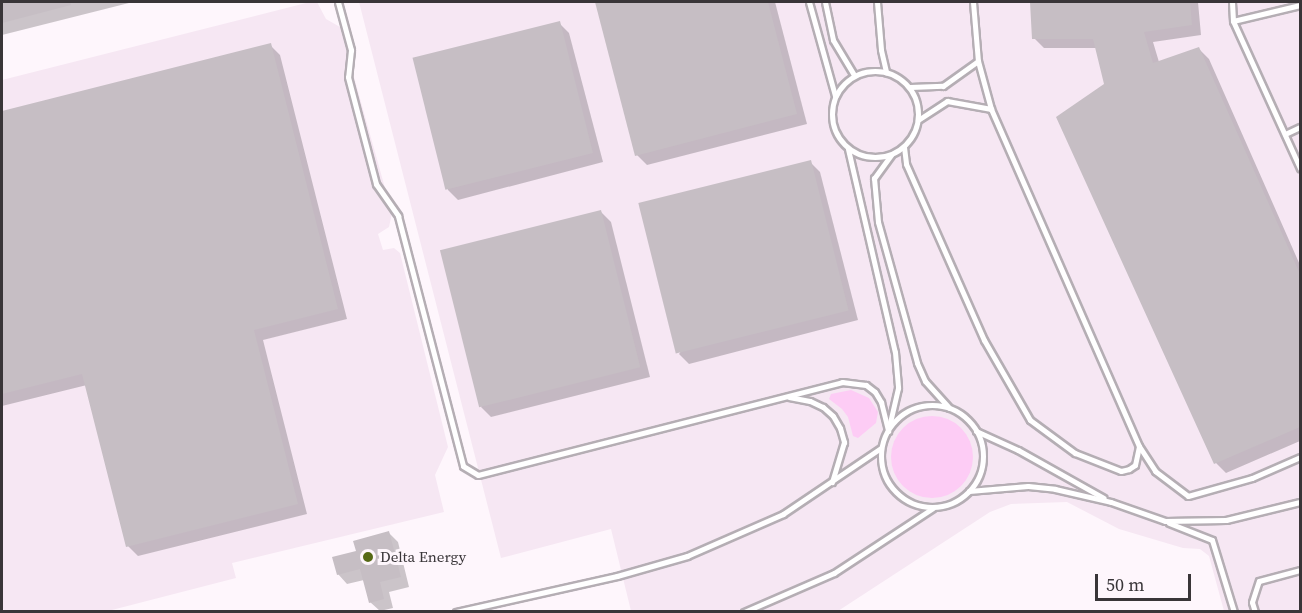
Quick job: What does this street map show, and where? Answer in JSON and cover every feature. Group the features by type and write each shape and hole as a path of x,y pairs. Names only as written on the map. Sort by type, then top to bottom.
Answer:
{"lane":[{"path":"338,2 351,50 348,77 376,184 398,216 463,466 478,476 833,383 850,382 866,385 875,392 881,402 888,431"},
{"path":"809,2 835,96"},
{"path":"825,2 833,40 855,75"},
{"path":"877,2 881,50 886,72"},
{"path":"973,2 978,62 991,109 1139,446 1155,471 1188,496 1252,478 1300,458"},
{"path":"1232,2 1233,21 1300,168"},
{"path":"1233,21 1300,5"},
{"path":"910,87 943,86 978,62"},
{"path":"865,71 886,72 900,78 910,87 916,98 918,120 913,135 904,147 876,158 862,156 848,149 838,138 832,125 831,110 835,96 843,84 855,75 865,71"},
{"path":"918,120 947,101 991,109"},
{"path":"1285,134 1300,128"},
{"path":"904,147 906,164 984,340 1026,415 1039,429 1075,453 1121,471 1129,470 1136,465 1139,446"},
{"path":"848,149 895,352 898,388 888,431 881,448 881,463 885,478 894,490 912,503 934,507 947,505 969,491 978,478 982,462 982,446 976,431 965,418 950,409 925,381 917,363 878,222 874,178 891,154"},
{"path":"785,397 810,401 823,407 833,416 840,428 844,442 832,482"},
{"path":"888,431 897,419 922,406 950,409"},
{"path":"976,431 1018,450 1111,502"},
{"path":"458,611 617,576 687,556 765,524 881,448"},
{"path":"969,491 1028,486 1055,489 1111,502 1212,540 1234,612"},
{"path":"1165,521 1226,520 1300,502"},
{"path":"744,612 834,573 934,507"},
{"path":"1255,612 1252,602 1259,580 1300,570"}],"shaded area":[{"path":"317,2 326,19 340,27 392,213 389,227 378,234 383,250 394,248 400,253 448,447 435,475 444,512 232,563 236,578 108,611 6,612 2,608 2,80"},
{"path":"359,2 1300,2 1300,611 1224,611 1209,556 1200,549 1183,548 1119,529 1067,502 1011,504 990,512 838,611 631,611 611,529 501,558"},
{"path":"851,390 869,398 878,412 876,423 858,438 853,436 848,417 829,399 831,394"},
{"path":"932,416 948,419 961,428 970,441 973,457 970,473 961,486 948,495 932,498 916,495 903,486 894,473 891,457 894,441 903,428 916,419"}],"building":[{"path":"2,2 70,2 71,5 2,23"},
{"path":"595,2 768,2 797,114 635,156"},
{"path":"1030,2 1190,2 1192,25 1144,32 1153,63 1199,47 1300,274 1300,427 1214,464 1056,117 1104,84 1093,39 1032,39"},
{"path":"560,21 593,153 445,190 413,58"},
{"path":"271,43 338,309 254,330 298,504 126,547 82,374 2,394 2,111"},
{"path":"811,160 848,310 676,353 638,203"},
{"path":"601,210 640,367 479,407 440,250"},
{"path":"389,531 401,577 380,582 384,599 369,603 360,569 337,575 332,557 356,551 353,541"}],"place":[{"name":"Delta Energy","path":"368,557"}]}
